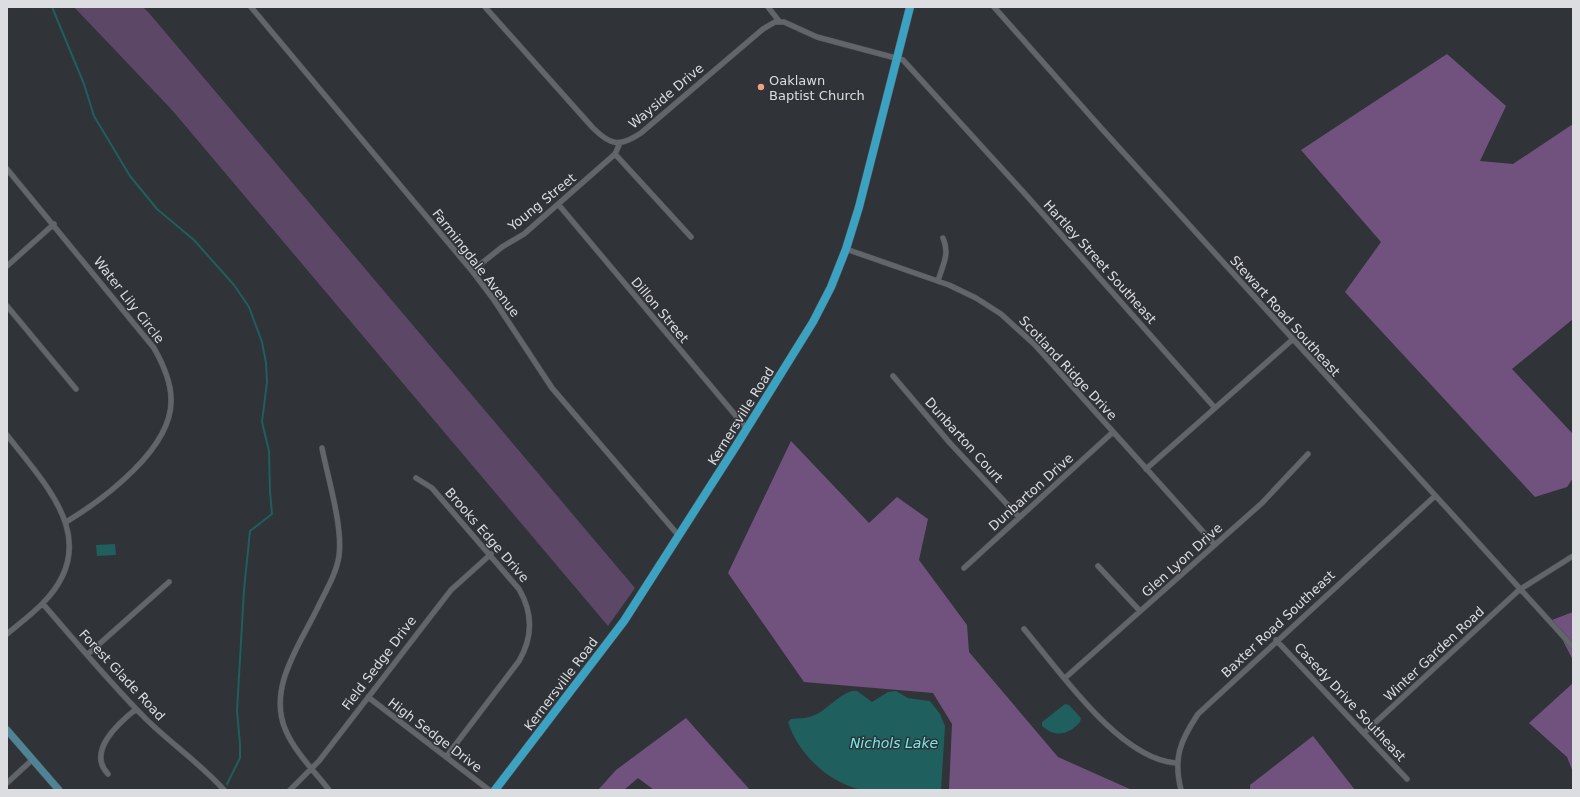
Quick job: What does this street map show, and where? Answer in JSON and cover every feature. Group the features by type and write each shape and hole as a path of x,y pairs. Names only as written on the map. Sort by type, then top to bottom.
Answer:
{"main road":[{"name":"Kernersville Road","path":"495,790 624,621 747,429 810,326 831,287 846,249 859,207 910,7"}],"street":[{"name":"Farmingdale Avenue","path":"251,7 472,271 494,300 552,388 679,536"},
{"name":"Wayside Drive","path":"485,7 593,128 612,143 620,143 631,140 641,133 763,29 779,22"},
{"path":"768,7 779,22 788,23 817,37 897,59"},
{"name":"Stewart Road Southeast","path":"994,7 1102,130 1519,590 1573,647"},
{"name":"Hartley Street Southeast","path":"897,59 903,60 1016,184 1215,408"},
{"name":"Young Street","path":"472,271 502,247 524,234 615,154 620,143"},
{"path":"615,154 691,237"},
{"name":"Water Lily Circle","path":"7,169 54,224 154,348 167,376 172,401 162,435 148,456 100,498 66,522"},
{"name":"Dillon Street","path":"558,204 747,429"},
{"path":"7,266 54,224"},
{"path":"938,281 947,248 943,238"},
{"name":"Scotland Ridge Drive","path":"846,249 938,281 976,298 1013,324 1215,545"},
{"path":"7,306 76,389"},
{"path":"1146,469 1292,340"},
{"name":"Dunbarton Court","path":"893,376 950,442 1019,517"},
{"name":"Dunbarton Drive","path":"964,568 1113,432"},
{"path":"7,435 54,496 66,522 70,545 61,579 42,604 7,634"},
{"path":"322,448 338,526 339,557 333,576 284,675 279,703 282,722 286,732 329,790"},
{"name":"Glen Lyon Drive","path":"1065,678 1262,503 1308,454"},
{"name":"Brooks Edge Drive","path":"416,478 432,488 491,554 519,588 525,598 530,616 530,634 527,645 519,661 446,757"},
{"name":"Baxter Road Southeast","path":"1180,790 1176,763 1186,731 1198,714 1276,640 1435,496"},
{"name":"Field Sedge Drive","path":"290,790 312,768 451,590 491,554"},
{"path":"1519,590 1573,556"},
{"path":"1098,566 1140,611"},
{"path":"88,654 169,582"},
{"name":"Winter Garden Road","path":"1364,733 1519,590"},
{"name":"Forest Glade Road","path":"42,604 136,709 155,728 210,775 224,790"},
{"path":"1024,628 1101,720 1120,737 1140,751 1176,763"},
{"name":"Casedy Drive Southeast","path":"1276,640 1407,779"},
{"name":"High Sedge Drive","path":"368,697 489,790"},
{"path":"108,774 104,770 102,760 103,748 108,736 118,724 136,709"},
{"path":"7,730 59,790"},
{"path":"7,783 32,760"}],"shaded area":[{"path":"74,7 143,7 149,13 635,588 608,626 172,110"},
{"path":"1447,54 1506,106 1480,161 1513,164 1573,124 1573,319 1512,369 1572,433 1573,478 1567,487 1535,497 1345,292 1381,242 1301,150"},
{"path":"791,441 869,523 897,497 928,519 919,560 967,625 969,652 1058,757 1132,790 949,790 952,724 933,693 804,682 728,573"},
{"path":"1573,612 1573,660 1552,620"},
{"path":"1573,683 1573,772 1567,757 1529,723"},
{"path":"686,718 750,790 654,790 638,778 624,790 598,790 616,770"},
{"path":"1313,736 1355,790 1250,790 1250,785"}],"water":[{"path":"115,544 116,555 97,556 96,545"},
{"name":"Nichols Lake","path":"852,691 857,691 872,702 888,692 896,691 908,698 930,701 940,714 945,726 941,790 862,790 838,781 827,774 807,756 799,745 788,722 791,719 807,718 817,714 841,696"},
{"path":"1065,704 1069,705 1081,718 1080,722 1071,730 1062,733 1052,732 1042,726 1042,722"}],"waterway":[{"path":"52,7 84,84 94,116 130,176 157,209 194,240 234,285 249,307 262,342 266,363 267,382 262,422 269,451 272,514 250,531 244,590 237,711 240,758 227,784"}],"place":[{"name":"Oaklawn Baptist Church","path":"761,87"}]}
